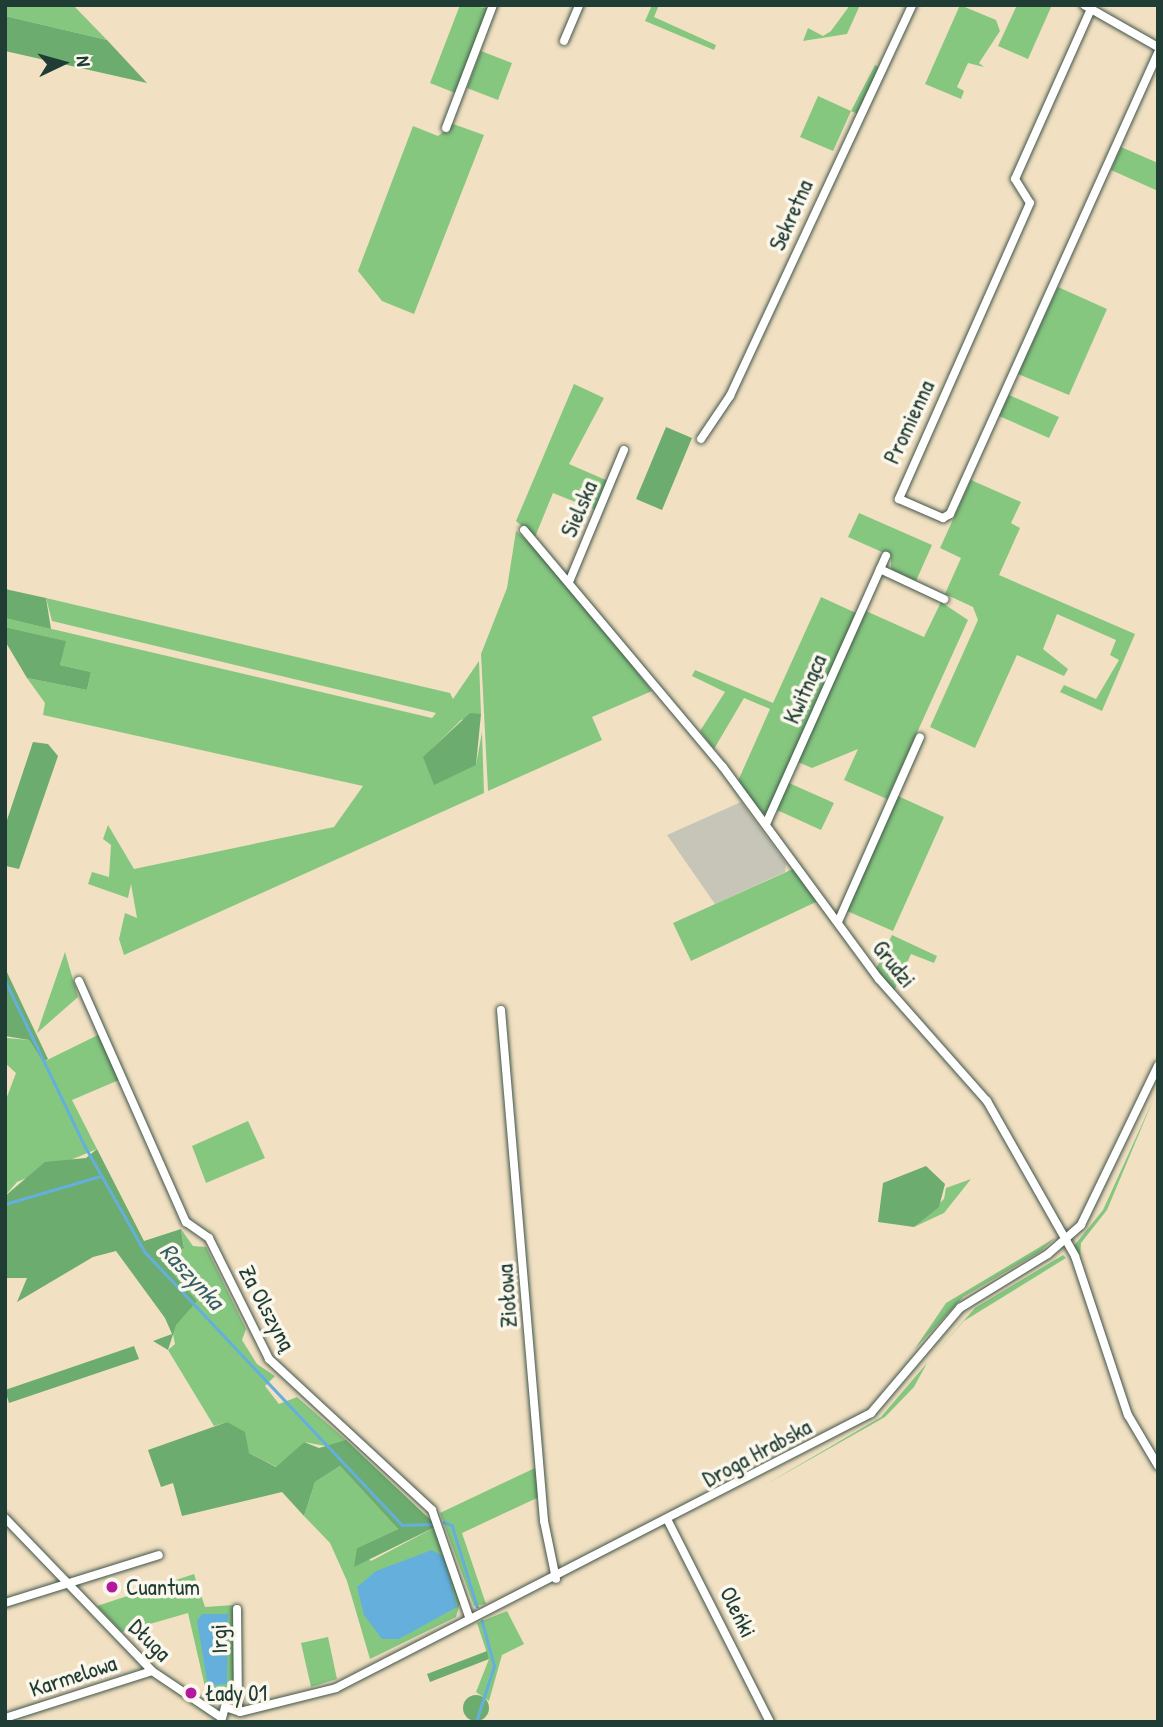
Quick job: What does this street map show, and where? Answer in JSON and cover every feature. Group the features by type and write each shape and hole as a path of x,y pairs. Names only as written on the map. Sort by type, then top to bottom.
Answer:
{"street":[{"path":"446,128 494,5"},
{"path":"564,41 579,5"},
{"name":"Sekretna","path":"701,439 730,396 912,5"},
{"path":"1088,7 1158,47"},
{"name":"Promienna","path":"1088,7 1015,179 1030,203 900,499 943,518 950,514 1158,53"},
{"name":"Sielska","path":"569,582 624,450"},
{"name":"Grudzi","path":"524,530 766,824 838,922 987,1101 1064,1242 1076,1259 1128,1415 1158,1466"},
{"name":"Kwitnąca","path":"766,824 886,556"},
{"path":"880,569 944,599"},
{"path":"838,922 920,737"},
{"name":"Za Olszyną","path":"79,981 186,1222 209,1238 270,1359 432,1510 469,1617"},
{"name":"Ziołowa","path":"501,1010 544,1521 556,1578"},
{"name":"Droga Hrabska","path":"220,1719 228,1706 239,1711 336,1688 469,1617 556,1578 668,1521 871,1413 960,1308 1064,1242 1101,1194 1158,1066"},
{"name":"Długa","path":"5,1518 152,1671 220,1719"},
{"name":"Oleńki","path":"668,1521 770,1722"},
{"path":"5,1603 159,1555"},
{"name":"Irgi","path":"237,1609 240,1722"},
{"name":"Karmelowa","path":"5,1718 152,1671"}],"shaded area":[{"path":"741,802 786,864 785,872 715,904 667,835"}],"green space":[{"path":"5,5 73,5 107,40 5,16"},
{"path":"460,5 488,8 455,93 430,83"},
{"path":"652,5 659,5 654,17 716,45 714,50 645,21"},
{"path":"850,5 860,5 847,34 803,41 808,28 823,36 831,31"},
{"path":"960,5 996,20 1000,31 979,63 984,67 968,63 957,87 964,91 961,99 925,84"},
{"path":"1017,5 1052,5 1028,59 998,46"},
{"path":"5,16 107,40 147,83 5,51"},
{"path":"481,51 512,63 498,100 467,88"},
{"path":"875,65 879,67 858,114 851,111"},
{"path":"818,96 851,111 833,151 800,137"},
{"path":"453,124 484,135 414,314 382,301 358,271 413,126 438,136"},
{"path":"1121,147 1158,163 1158,191 1111,170"},
{"path":"1058,287 1107,309 1069,395 1018,374"},
{"path":"574,384 604,398 569,464 608,481 595,510 553,493 535,537 516,521"},
{"path":"1009,395 1059,417 1049,438 999,416"},
{"path":"666,427 692,438 662,510 636,499"},
{"path":"971,480 1021,502 1011,523 1020,528 999,575 1135,634 1102,711 1060,692 1064,685 1096,699 1119,660 1110,655 1116,640 1057,614 1043,649 1068,669 1064,676 1017,655 975,748 930,727 978,620 973,607 945,594 961,558 940,548"},
{"path":"859,513 932,545 916,581 891,569 891,556 848,537"},
{"path":"516,531 554,566 652,691 592,717 602,740 488,791 481,654 507,588"},
{"path":"5,589 46,598 51,629 5,618"},
{"path":"821,597 856,613 769,812 762,814 738,781 770,709 744,698 714,749 700,731 725,692 692,676 695,670 773,703"},
{"path":"46,598 450,693 453,699 479,661 481,714 461,720 432,749 476,765 482,732 484,793 124,955 119,939 125,913 137,918 131,884 128,898 88,884 92,872 109,877 111,845 103,839 108,825 134,869 334,827 363,786 43,715 45,703 27,678 87,690 91,672 60,665 65,641 5,627 5,618 432,718 436,713 52,621"},
{"path":"941,602 968,620 887,799 844,780 858,749 812,768 798,762 866,611 924,637"},
{"path":"5,627 66,641 60,665 91,672 87,690 27,678 5,641"},
{"path":"470,713 481,714 476,765 434,785 423,757"},
{"path":"33,742 48,744 58,756 19,869 6,866 5,826"},
{"path":"789,783 834,803 821,830 777,810"},
{"path":"898,796 944,817 893,931 847,911"},
{"path":"795,868 818,901 691,961 673,923"},
{"path":"892,935 937,956 934,963 911,954 894,991 876,969"},
{"path":"65,952 78,997 37,1033"},
{"path":"5,968 48,1059 43,1062 29,1040 5,1036"},
{"path":"98,1035 119,1080 72,1100 97,1149 17,1182 5,1196 5,1102 16,1073 5,1063 7,1038 29,1040 43,1062"},
{"path":"1154,1098 1107,1210 1081,1243 1080,1258 1073,1247 1103,1210"},
{"path":"248,1121 265,1158 206,1183 192,1146"},
{"path":"97,1149 144,1241 181,1229 184,1248 159,1258 197,1301 176,1325 168,1350 153,1341 172,1334 165,1318 116,1251 93,1257 17,1302 27,1278 5,1278 5,1196 45,1162 86,1158"},
{"path":"926,1166 945,1184 939,1207 914,1227 878,1222 883,1183"},
{"path":"971,1179 944,1213 914,1227 944,1199 946,1188"},
{"path":"181,1229 193,1246 206,1247 246,1329 242,1340 257,1364 275,1376 265,1386 279,1404 297,1397 346,1440 336,1448 304,1442 277,1467 249,1453 227,1422 214,1426 168,1350 175,1344 158,1258 184,1247"},
{"path":"1055,1238 1041,1251 963,1297 914,1350 946,1303"},
{"path":"1063,1255 1066,1258 964,1321 929,1360 975,1308"},
{"path":"134,1346 139,1359 9,1403 5,1390"},
{"path":"927,1363 914,1387 885,1417 763,1486 881,1417"},
{"path":"227,1422 245,1432 249,1453 276,1467 304,1442 319,1448 346,1440 437,1526 354,1567 357,1548 398,1529 340,1466 315,1482 304,1516 282,1492 182,1516 173,1483 161,1487 148,1450"},
{"path":"340,1466 398,1529 357,1548 371,1561 437,1526 460,1603 456,1617 370,1659 347,1581 330,1543 304,1516 315,1482"},
{"path":"535,1468 539,1497 462,1533 486,1604 474,1606 440,1513"},
{"path":"194,1574 205,1607 234,1605 236,1686 208,1700 188,1613 122,1632 97,1606"},
{"path":"507,1611 524,1644 502,1655 489,1701 476,1692 489,1659 477,1623"},
{"path":"328,1637 337,1679 311,1687 301,1643"},
{"path":"487,1651 489,1659 430,1682 427,1674"},
{"path":"476,1695 485,1699 489,1708 485,1717 476,1721 467,1717 463,1708 467,1699"}],"water":[{"path":"432,1550 444,1557 457,1607 399,1639 382,1639 364,1615 357,1587 376,1571"},
{"path":"202,1614 228,1614 227,1684 208,1686 197,1621"}],"waterway":[{"name":"Raszynka","path":"5,980 86,1148 145,1252 402,1525 433,1524"},
{"path":"5,1204 101,1176"},
{"name":"Raszynka","path":"444,1522 452,1525 477,1606"},
{"name":"Raszynka","path":"476,1722 494,1666 482,1622"}],"place":[{"name":"Cuantum","path":"112,1587"},
{"name":"Łady 01","path":"191,1693"}]}
